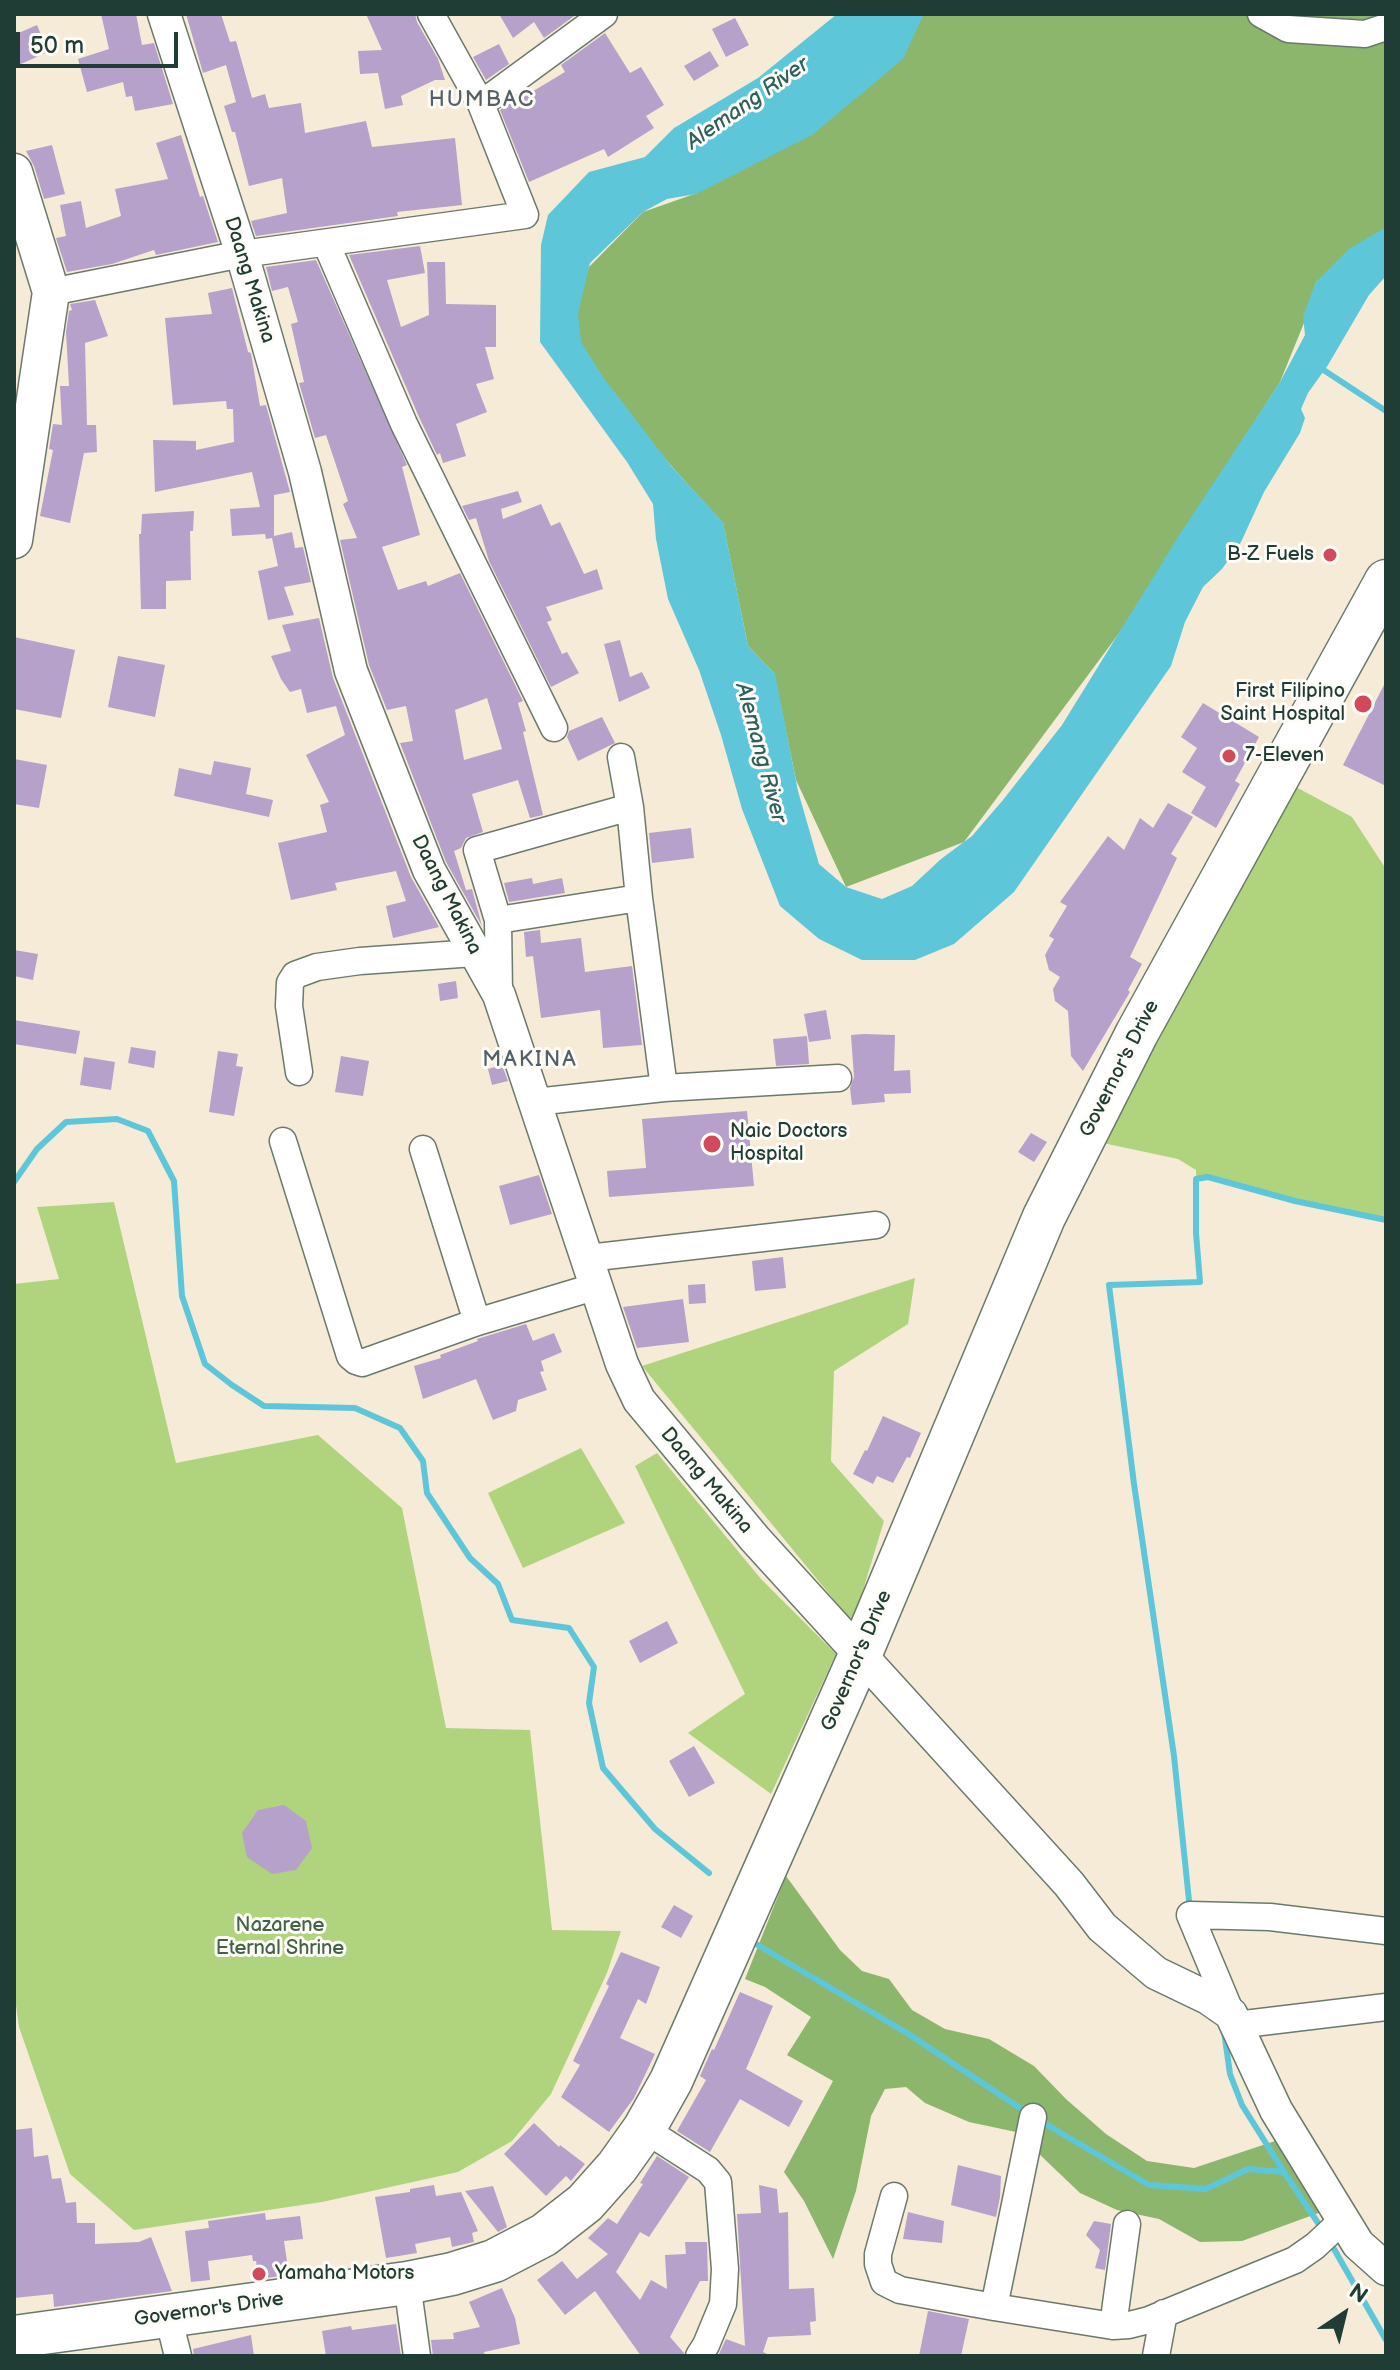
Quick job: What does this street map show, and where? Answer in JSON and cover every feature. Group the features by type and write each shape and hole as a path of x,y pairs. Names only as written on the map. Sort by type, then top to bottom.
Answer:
{"main road":[{"path":"14,172 51,292 14,540"},
{"name":"Governor's Drive","path":"14,2337 407,2283 452,2274 494,2261 544,2235 573,2214 602,2186 644,2129 671,2081 861,1653 1044,1217 1137,1033 1386,581"}],"street":[{"name":"Daang Makina","path":"164,14 242,254 305,472 351,671 429,870 499,995 622,1364 639,1400 755,1539 1069,1884 1102,1927 1156,1973 1208,1998 1231,2014 1236,2025"},
{"path":"481,104 604,14"},
{"path":"1261,14 1288,29 1365,34 1386,27"},
{"path":"51,292 242,254 525,215 481,104 440,18"},
{"path":"326,243 404,424 554,728"},
{"path":"621,757 630,807 664,1088"},
{"path":"499,995 498,920 477,850 630,807"},
{"path":"498,920 639,898"},
{"path":"299,1072 289,1006 290,983 295,975 317,967 360,961 475,953"},
{"path":"535,1102 664,1088 838,1078"},
{"path":"283,1141 350,1356 362,1363 477,1322 592,1272 876,1225"},
{"path":"423,1149 477,1322"},
{"path":"1386,1931 1270,1917 1190,1915 1276,2110 1340,2222 1358,2244 1386,2269"},
{"path":"1236,2025 1386,2007"},
{"path":"994,2307 1033,2117"},
{"path":"644,2129 708,2170 718,2182 725,2269 723,2304 699,2356"},
{"path":"894,2196 878,2254 884,2282 890,2287 1113,2326 1149,2320 1295,2260 1340,2222"},
{"path":"1113,2326 1127,2224"},
{"path":"407,2283 417,2356"},
{"path":"1156,2356 1164,2313"},
{"path":"168,2316 178,2356"}],"green space":[{"path":"924,14 1386,14 1386,228 1316,282 1304,323 1280,382 1120,632 964,842 846,887 796,780 774,673 748,646 723,523 565,340 589,267 643,212 697,193"},
{"path":"1294,786 1352,817 1386,869 1386,1220 1295,1201 1208,1177 1196,1179 1196,1170 1178,1159 1103,1143"},
{"name":"Nazarene Eternal Shrine","path":"114,1202 176,1463 318,1435 402,1508 446,1728 530,1730 552,1930 621,1931 607,1973 551,2094 512,2141 458,2172 322,2202 134,2230 70,2174 19,2027 14,1991 14,1284 59,1279 37,1207"},
{"path":"915,1278 908,1324 834,1371 831,1461 884,1521 853,1623 642,1366"},
{"path":"581,1448 625,1523 523,1568 488,1493"},
{"path":"657,1453 761,1579 836,1654 771,1794 688,1733 745,1694 635,1466"},
{"path":"786,1876 840,1950 862,1971 889,1979 912,2010 945,2029 989,2039 1034,2066 1106,2134 1147,2161 1194,2168 1281,2139 1324,2211 1242,2241 1200,2242 1159,2219 1117,2210 1080,2193 1016,2132 969,2122 925,2103 906,2087 885,2089 871,2116 856,2191 833,2259 804,2201 784,2172 833,2081 787,2055 811,2017 765,1987 745,1979"}],"water":[{"name":"Alemang River","path":"837,14 924,14 903,59 812,135 696,194 667,199 643,212 590,263 578,314 581,342 603,377 672,467 723,522 748,646 775,674 798,791 819,864 846,887 882,899 912,886 972,836 1003,800 1062,725 1180,534 1280,382 1305,335 1303,316 1316,282 1349,249 1386,227 1386,276 1369,295 1308,393 1301,409 1305,418 1300,433 1264,492 1241,542 1222,569 1203,587 1185,622 1171,666 1014,892 954,944 915,960 862,960 819,939 780,906 742,809 699,670 668,599 656,539 653,504 627,462 540,342 541,245 548,215 589,172 645,157 674,128 758,78"}],"building":[{"path":"101,14 136,14 142,45 154,43 173,104 135,111 132,96 126,97 123,82 87,92 78,59 109,49"},
{"path":"186,14 221,14 230,42 236,41 252,98 265,94 269,108 301,103 305,133 366,121 372,147 455,138 462,205 397,212 398,216 256,236 251,221 287,213 282,178 249,186 235,132 232,132 224,106 236,102 226,65 203,73"},
{"path":"366,14 415,14 445,80 435,80 401,96 403,105 385,109 378,73 360,74 358,51 382,50"},
{"path":"499,14 577,14 544,38 534,22 513,38"},
{"path":"735,18 749,45 726,57 712,29"},
{"path":"37,25 48,52 14,67 14,35"},
{"path":"605,33 630,73 641,67 664,105 646,116 654,128 608,157 604,149 529,182 500,110 523,93 525,96 565,72 561,65"},
{"path":"499,44 509,64 486,80 473,57"},
{"path":"710,51 719,66 694,81 684,66"},
{"path":"181,135 218,242 156,255 154,250 112,264 67,272 56,238 66,236 60,205 81,201 86,228 121,216 115,189 168,179 156,143"},
{"path":"52,145 65,194 44,199 26,151"},
{"path":"420,246 425,273 387,280 401,327 429,315 427,262 445,262 446,304 496,305 496,347 485,347 494,379 476,384 487,412 456,424 466,456 443,463 419,417 349,255"},
{"path":"316,260 407,465 402,467 420,535 382,547 398,590 426,581 428,586 460,573 523,701 518,703 526,731 523,732 543,815 530,818 518,780 472,794 483,832 466,838 461,848 454,851 466,890 472,889 482,926 446,862 400,743 413,741 406,706 387,710 369,665 340,540 357,538 343,504 348,501 326,435 315,438 299,383 304,382 291,324 298,322 288,287 272,291 266,267","holes":["487,698 502,749 464,760 455,710"]},
{"path":"232,288 248,352 251,353 260,406 266,405 290,492 274,495 274,536 292,532 295,548 303,547 311,582 284,587 294,615 268,620 258,571 278,566 272,538 266,539 265,534 232,536 230,509 260,507 252,472 155,492 153,440 196,441 196,450 234,442 233,409 227,409 226,401 173,405 165,318 212,314 208,293"},
{"path":"95,300 108,336 85,343 87,425 96,425 97,452 84,453 70,523 40,516 53,450 49,449 53,424 62,425 60,386 69,386 66,332 69,311 72,310 70,304"},
{"path":"518,491 522,502 501,509 503,519 541,504 551,526 560,522 584,574 597,569 603,589 546,607 552,620 547,622 562,654 567,652 579,673 551,687 489,561 476,518 469,520 462,506"},
{"path":"194,511 193,531 190,531 191,580 166,581 166,609 141,609 139,534 142,514"},
{"path":"319,618 333,678 411,877 439,927 393,938 386,906 406,901 396,871 335,883 337,890 291,900 278,843 327,832 320,805 329,802 306,755 345,735 336,706 307,713 301,689 290,692 271,656 291,651 282,625"},
{"path":"14,637 75,650 61,718 14,709"},
{"path":"620,640 630,677 642,672 650,688 619,702 604,644"},
{"path":"118,656 165,665 155,717 108,707"},
{"path":"1386,681 1386,786 1343,765"},
{"path":"1203,703 1259,737 1235,781 1240,784 1216,828 1191,813 1206,787 1182,772 1197,748 1181,737"},
{"path":"602,717 615,743 578,761 567,737 569,731"},
{"path":"14,759 47,765 39,808 14,804"},
{"path":"214,761 251,768 246,794 273,800 269,817 174,796 179,768 211,775"},
{"path":"1168,803 1193,817 1171,854 1177,858 1130,957 1142,964 1128,990 1130,992 1083,1071 1071,1056 1068,1011 1055,1001 1053,989 1060,977 1049,970 1045,955 1054,939 1049,936 1067,906 1060,902 1108,836 1124,850 1140,818 1153,828"},
{"path":"691,828 694,858 652,863 649,833"},
{"path":"532,878 533,884 562,878 565,893 509,902 504,883"},
{"path":"540,930 541,943 581,938 585,972 632,966 642,1045 603,1048 600,1010 541,1018 533,956 526,957 524,932"},
{"path":"14,950 38,954 33,980 14,976"},
{"path":"456,981 458,998 440,1001 438,984"},
{"path":"826,1010 831,1039 809,1042 804,1014"},
{"path":"14,1020 80,1031 76,1054 14,1044"},
{"path":"851,1035 895,1035 894,1071 910,1070 911,1093 884,1094 885,1102 852,1105"},
{"path":"807,1036 809,1064 776,1066 773,1039"},
{"path":"131,1047 156,1051 154,1068 128,1063"},
{"path":"218,1051 238,1054 236,1066 243,1067 234,1116 209,1112"},
{"path":"341,1056 369,1061 363,1096 335,1092"},
{"path":"84,1057 115,1062 111,1090 80,1085"},
{"path":"502,1065 508,1081 492,1085 488,1069"},
{"path":"747,1111 754,1186 609,1197 607,1171 646,1168 642,1119"},
{"path":"1031,1133 1047,1142 1034,1162 1018,1152"},
{"path":"539,1175 552,1214 510,1225 499,1186"},
{"path":"783,1257 786,1288 755,1291 752,1261"},
{"path":"705,1284 706,1303 689,1304 688,1285"},
{"path":"683,1299 689,1342 637,1348 623,1307"},
{"path":"526,1324 533,1341 554,1333 562,1352 541,1361 544,1371 540,1372 547,1390 518,1400 516,1411 493,1420 476,1379 423,1399 414,1366 441,1358 440,1355 477,1339"},
{"path":"883,1416 921,1433 910,1458 907,1457 893,1483 877,1476 873,1484 853,1474"},
{"path":"667,1621 678,1643 640,1663 629,1641"},
{"path":"694,1746 715,1783 689,1797 669,1761"},
{"path":"284,1805 306,1821 312,1848 296,1870 272,1874 247,1857 242,1833 258,1810"},
{"path":"674,1905 693,1916 681,1938 661,1927"},
{"path":"621,1952 660,1967 646,2004 638,1999 620,2038 655,2054 634,2098 609,2132 561,2097 580,2065 573,2061 609,1986 606,1984"},
{"path":"740,1992 773,2006 746,2069 803,2101 789,2127 740,2099 710,2152 677,2131 706,2080 700,2076"},
{"path":"534,2123 559,2147 585,2164 571,2181 566,2176 546,2196 504,2154"},
{"path":"32,2128 34,2157 48,2155 52,2179 61,2178 66,2203 76,2202 77,2223 95,2223 95,2244 139,2242 151,2237 172,2291 54,2307 53,2294 14,2298 14,2130"},
{"path":"657,2156 689,2177 649,2237 640,2232 616,2272 640,2300 651,2280 667,2289 665,2255 686,2254 685,2242 707,2242 708,2281 700,2281 670,2337 684,2353 683,2356 641,2356 595,2291 565,2315 537,2280 562,2261 577,2279 608,2254 588,2238 608,2218 617,2224"},
{"path":"958,2165 1001,2176 996,2217 951,2205"},
{"path":"434,2185 436,2196 461,2192 478,2231 472,2233 474,2242 452,2247 450,2237 415,2244 417,2253 386,2258 375,2197"},
{"path":"759,2185 777,2189 779,2213 788,2212 789,2289 814,2288 816,2321 810,2322 811,2335 768,2337 763,2352 766,2356 718,2356 726,2339 745,2346 737,2214 761,2213"},
{"path":"493,2186 507,2227 498,2232 465,2191"},
{"path":"908,2212 944,2221 942,2243 903,2239"},
{"path":"265,2213 266,2220 300,2216 303,2239 284,2241 289,2275 259,2279 252,2255 208,2261 210,2280 191,2282 185,2231 209,2228 208,2221"},
{"path":"1094,2221 1111,2224 1105,2270 1095,2268 1100,2250 1086,2235"},
{"path":"502,2288 515,2318 520,2344 484,2352 485,2356 433,2356 431,2340 454,2339 453,2333 480,2327 469,2302"},
{"path":"928,2311 969,2319 961,2356 919,2356"},
{"path":"396,2324 401,2356 326,2356 322,2331"},
{"path":"251,2335 254,2356 194,2356 193,2349"}],"waterway":[{"path":"1319,367 1386,411"},
{"path":"14,1182 37,1149 66,1122 117,1119 148,1131 174,1181 182,1296 205,1364 264,1406 355,1408 400,1428 423,1461 427,1493 470,1558 498,1584 512,1620 569,1628 594,1667 589,1703 603,1768 655,1829 709,1873"},
{"path":"1190,1910 1174,1756 1134,1484 1109,1285 1200,1282 1196,1179 1208,1177 1295,1201 1386,1220"},
{"path":"756,1944 907,2033 1029,2114"},
{"path":"1224,2031 1230,2074 1242,2105 1284,2172"},
{"path":"1039,2120 1149,2185 1206,2189 1248,2169 1284,2172 1322,2229"},
{"path":"1330,2242 1386,2340"}],"place":[{"name":"B-Z Fuels","path":"1330,555"},
{"name":"First Filipino Saint Hospital","path":"1363,704"},
{"name":"7-Eleven","path":"1229,756"},
{"name":"Naic Doctors Hospital","path":"712,1144"},
{"name":"Yamaha Motors","path":"259,2274"}],"district":[{"name":"HUMBAC","path":"482,100"},
{"name":"MAKINA","path":"530,1060"}]}
